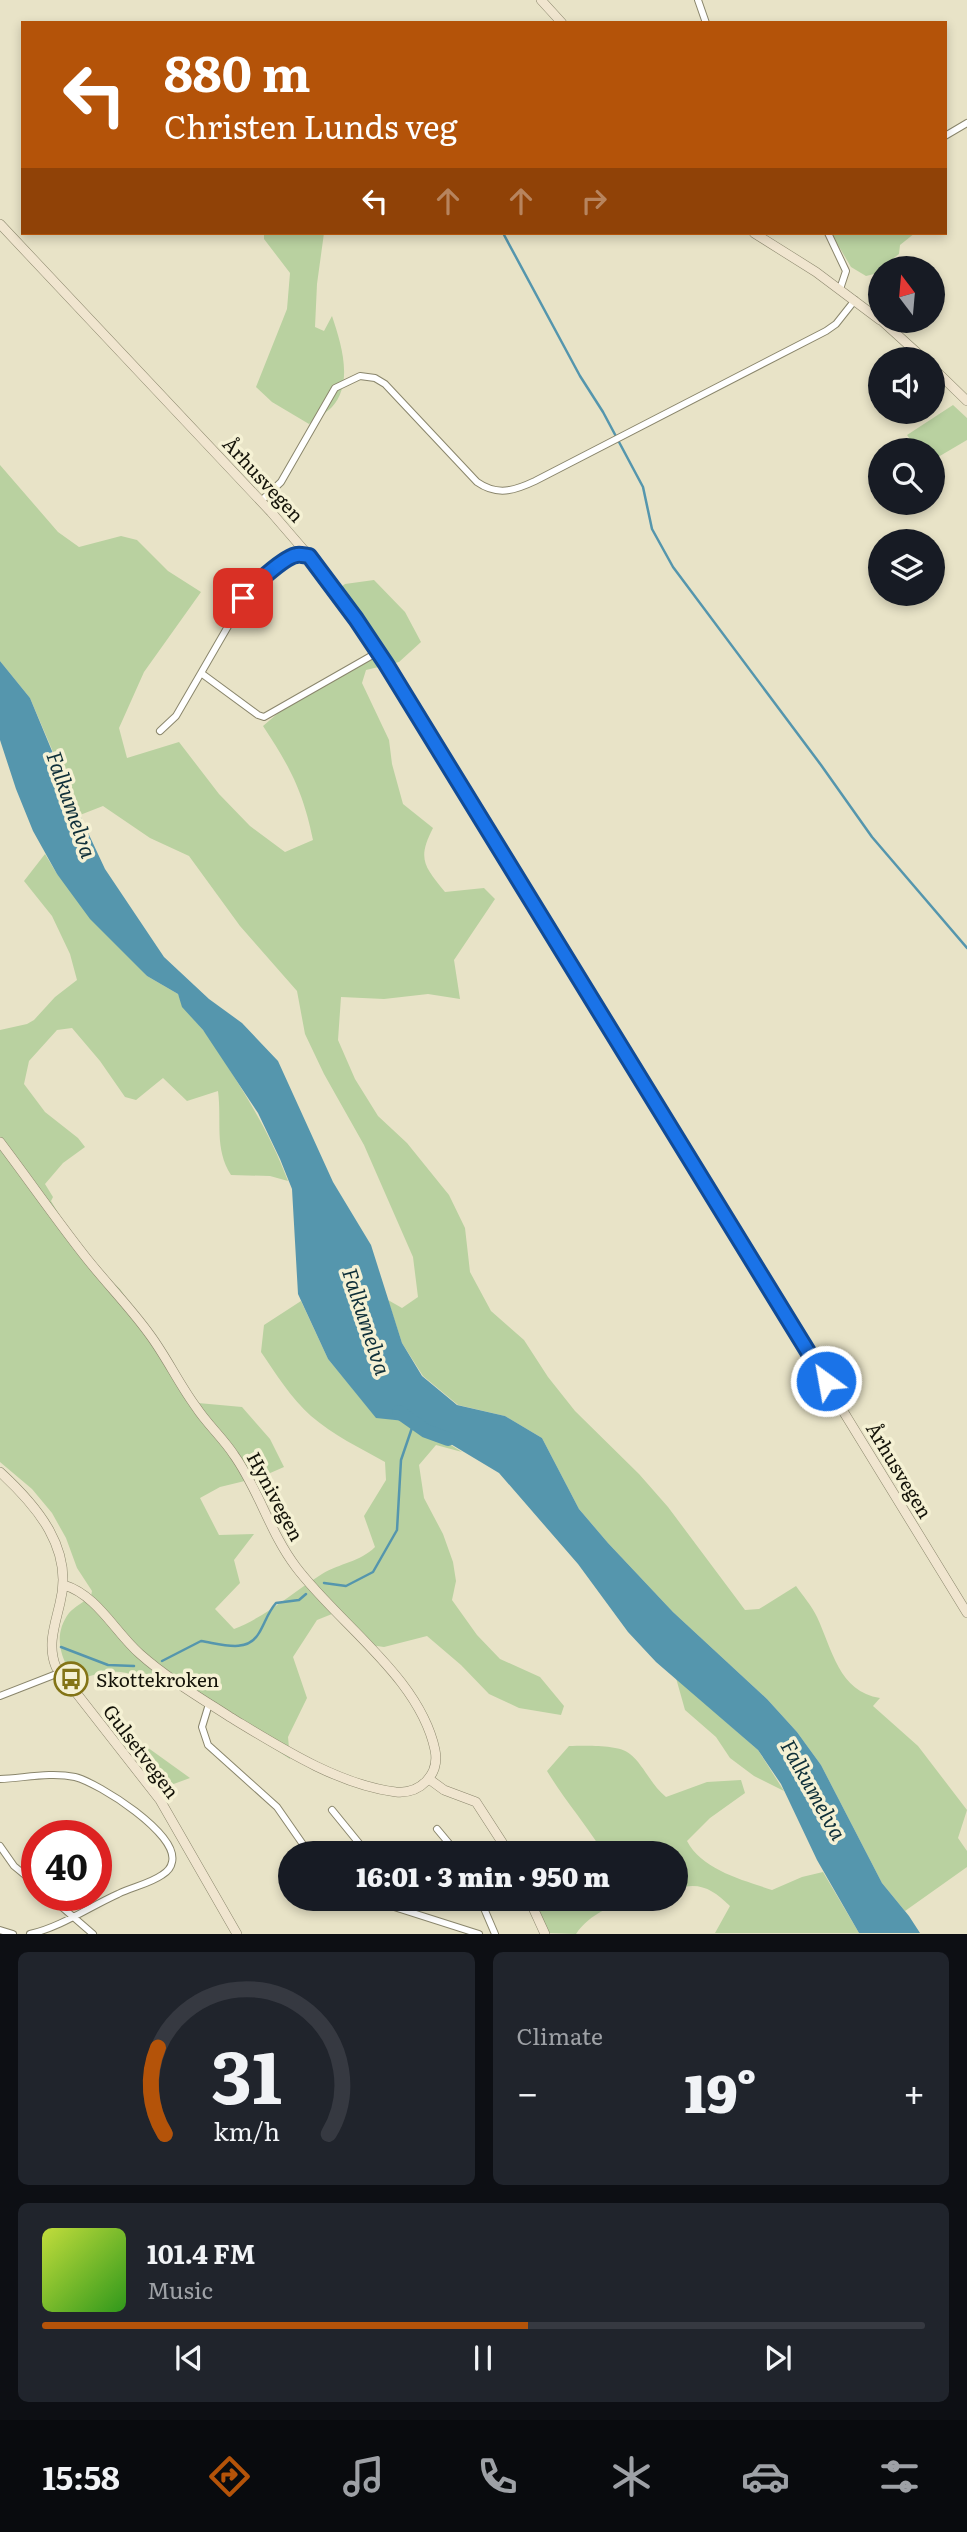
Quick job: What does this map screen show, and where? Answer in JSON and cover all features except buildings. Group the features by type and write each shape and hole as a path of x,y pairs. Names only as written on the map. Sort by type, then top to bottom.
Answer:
{"street":[{"path":"541,0 560,21"},
{"path":"698,0 705,21"},
{"path":"947,135 967,123"},
{"name":"Århusvegen","path":"0,224 295,538 377,652 967,1613"},
{"path":"757,235 868,310"},
{"path":"829,235 846,271 840,289"},
{"path":"261,501 281,482 335,388 360,376 375,378 384,383 462,469 477,482 504,492 522,487 826,331 836,324 855,300"},
{"path":"895,333 910,347"},
{"path":"945,380 967,401"},
{"path":"293,556 295,538"},
{"path":"160,731 176,716 249,590 293,556 309,556"},
{"path":"201,673 258,715 268,716 377,652"},
{"name":"Hynivegen","path":"0,1142 81,1251 150,1335 197,1409 236,1456 283,1548 298,1570 410,1696 435,1749 436,1761 429,1779"},
{"path":"0,1472 25,1496 45,1521 60,1552 64,1585 88,1597 124,1639 154,1666 262,1737 312,1764 376,1788 407,1791 419,1788 429,1779 444,1790 476,1802 501,1841"},
{"name":"Gulsetvegen","path":"64,1585 51,1645 54,1662 160,1800 237,1934"},
{"path":"0,1696 60,1673"},
{"path":"209,1704 202,1727 208,1745 277,1807 301,1841"},
{"path":"0,1779 63,1775 82,1779 118,1800 158,1832 169,1846 172,1862 165,1873 74,1917 30,1934"},
{"path":"332,1810 357,1841"},
{"path":"437,1829 447,1841"},
{"path":"0,1846 9,1860 21,1871"},
{"path":"67,1911 93,1934"},
{"path":"416,1911 479,1934"},
{"path":"485,1911 495,1934"},
{"path":"534,1911 545,1934"},
{"path":"0,1930 13,1934"}],"green space":[{"path":"264,235 324,235 315,327 324,331 332,316 342,350 344,375 339,397 332,407 309,424 272,402 256,387 287,309 290,273 264,239"},
{"path":"832,235 912,235 900,245 896,256 868,256 866,276 851,267"},
{"path":"953,405 967,418 967,440 945,453 945,438 909,438 907,435 924,424 945,424 945,410"},
{"path":"0,465 58,532 79,547 121,536 137,540 168,571 201,592 144,672 119,728 127,758 179,742 219,794 250,826 285,852 313,840 305,807 294,780 263,726 291,702 368,661 374,649 250,486 341,587 345,584 374,580 405,612 421,642 399,662 366,670 362,683 389,740 392,764 403,804 433,828 424,855 432,875 445,892 484,888 495,899 454,960 460,999 428,994 384,999 341,997 338,1040 355,1079 378,1116 407,1143 449,1195 465,1228 470,1272 491,1311 524,1340 575,1411 639,1474 668,1507 745,1610 759,1609 796,1586 815,1613 846,1678 866,1694 880,1698 873,1706 918,1746 967,1810 958,1838 967,1851 967,1867 905,1911 882,1883 821,1765 797,1732 767,1699 673,1612 608,1543 579,1509 542,1438 505,1416 458,1405 423,1376 402,1343 388,1300 402,1308 418,1297 413,1257 364,1145 305,1034 297,991 240,926 189,856 150,838 103,806 80,815 30,698 0,661"},
{"path":"45,854 57,874 147,976 178,994 188,1013 212,1042 254,1109 288,1181 270,1176 231,1175 220,1145 218,1091 187,1101 163,1078 136,1100 125,1097 100,1061 72,1028 57,1030 29,1061 24,1084 45,1112 78,1138 85,1147 63,1163 45,1184 53,1197 51,1201 74,1239 100,1271 120,1289 198,1403 242,1407 270,1439 284,1467 261,1477 220,1487 200,1498 219,1535 254,1534 234,1560 240,1583 215,1609 234,1629 268,1611 322,1574 363,1556 375,1547 364,1516 386,1480 385,1462 337,1435 311,1416 290,1394 261,1352 264,1325 301,1301 328,1359 376,1417 414,1422 462,1452 436,1445 419,1465 424,1498 443,1534 453,1562 456,1581 452,1600 477,1635 500,1659 540,1677 564,1706 561,1715 519,1708 489,1694 427,1636 384,1647 363,1644 332,1614 317,1620 293,1657 307,1698 288,1737 290,1759 177,1684 159,1689 137,1676 119,1672 75,1680 70,1672 60,1647 61,1630 69,1613 91,1596 92,1591 77,1568 66,1538 52,1513 32,1489 0,1462 0,1030 34,1020 55,997 77,980 70,954 52,916 24,881"},
{"path":"676,1678 758,1750 784,1791 754,1776 730,1758 716,1737 685,1710"},
{"path":"117,1735 133,1737 190,1778 160,1789"},
{"path":"569,1746 601,1746 630,1754 666,1797 707,1782 741,1780 745,1793 710,1818 687,1841 595,1841 547,1771"},
{"path":"688,1842 713,1867 772,1890 802,1877 823,1872 859,1933 715,1933 730,1906 705,1888 688,1886"},
{"path":"537,1911 602,1911 576,1934 549,1933"}],"water":[{"path":"0,661 30,698 105,869 164,957 209,999 242,1023 278,1061 333,1182 371,1245 402,1343 422,1376 457,1405 505,1416 542,1438 579,1509 608,1543 673,1612 767,1699 797,1732 821,1765 882,1883 920,1933 859,1933 817,1860 781,1784 758,1750 656,1662 628,1632 578,1564 499,1473 414,1422 376,1418 328,1359 298,1294 292,1189 258,1113 203,1030 182,1007 178,994 147,976 90,919 57,874 33,831 0,740"}],"waterway":[{"path":"504,235 643,487 652,529 673,567 872,837 967,948"},
{"name":"Falkumelva","path":"399,1412 426,1431 448,1439"},
{"path":"324,1583 346,1586 373,1572 397,1530 401,1460 414,1422"},
{"path":"162,1661 201,1641 233,1646 248,1644 259,1633 276,1603 299,1600 306,1594"},
{"path":"61,1647 108,1665 134,1666"}],"place":[{"name":"Skottekroken","path":"71,1679"}],"route":[{"path":"243,598 285,561 296,555 309,556 356,619 826,1381"}]}
